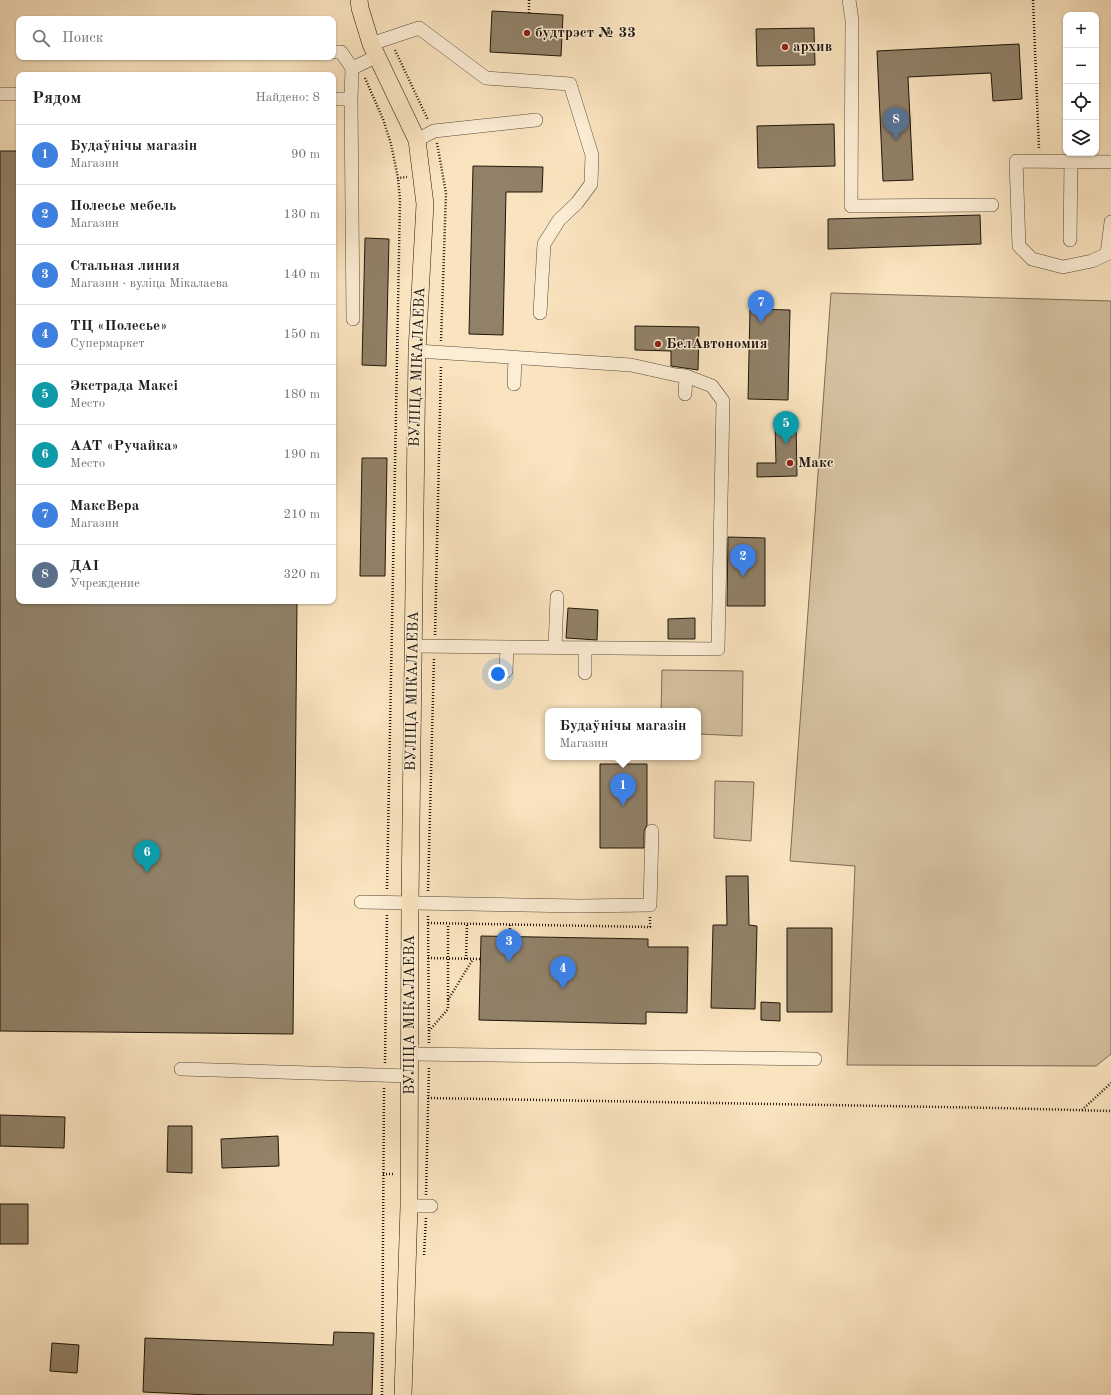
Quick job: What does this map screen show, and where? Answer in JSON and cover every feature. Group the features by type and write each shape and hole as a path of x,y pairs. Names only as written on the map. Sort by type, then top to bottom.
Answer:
{"main road":[{"name":"ВУЛІЦА МІКАЛАЕВА","path":"359,0 360,8 374,50 417,140 425,204 417,351 410,902 409,1206 402,1395"}],"lane":[{"path":"849,0 852,20 851,206 992,205"},
{"path":"353,319 351,99 356,66 389,38 419,28 486,78 570,84 592,155 591,184 577,203 560,220 544,244 540,313"},
{"path":"336,52 341,52 356,66"},
{"path":"0,94 16,94"},
{"path":"336,99 351,99"},
{"path":"417,140 434,131 536,120"},
{"path":"1111,162 1016,161 1019,246 1032,259 1063,267 1092,261 1108,254 1111,222"},
{"path":"1070,240 1071,162"},
{"path":"413,646 718,649 724,401 712,386 686,376 631,365 417,351"},
{"path":"514,384 515,357"},
{"path":"685,394 686,376"},
{"path":"555,647 556,597"},
{"path":"506,671 507,647"},
{"path":"585,648 585,673"},
{"path":"361,902 580,906 650,905 652,831"},
{"path":"410,1054 815,1059"},
{"path":"181,1069 410,1076"},
{"path":"409,1206 428,1206"}],"path":[{"path":"528,13 529,0"},
{"path":"1033,0 1040,161"},
{"path":"389,38 434,131 446,193 428,903 428,1206 424,1261"},
{"path":"356,66 391,144 398,178 400,208 387,902 382,1395"},
{"path":"398,178 443,174"},
{"path":"428,923 650,927 650,905"},
{"path":"429,1031 448,1009 448,924"},
{"path":"466,959 467,924"},
{"path":"510,925 510,936"},
{"path":"428,958 480,959"},
{"path":"448,1001 473,959"},
{"path":"1082,1110 1111,1083"},
{"path":"428,1098 1111,1111"}],"shaded area":[{"path":"831,293 1111,301 1111,1054 1096,1066 847,1065 855,866 790,861"},
{"path":"662,670 743,671 742,736 701,734 701,708 661,708"},
{"path":"715,781 754,782 751,841 714,838"}],"building":[{"name":"будтрэст № 33","path":"492,11 563,15 561,56 490,52"},
{"name":"архив","path":"814,28 815,65 757,66 756,29"},
{"path":"1019,44 1022,99 993,101 991,73 908,77 913,180 883,181 877,51"},
{"path":"834,124 835,166 758,168 757,126"},
{"path":"0,151 16,151 16,604 297,604 293,1034 0,1031"},
{"path":"473,166 543,167 542,192 506,192 503,335 469,334"},
{"path":"980,215 981,244 828,249 828,219"},
{"path":"365,238 389,239 386,366 362,365"},
{"path":"750,309 790,310 788,400 748,399"},
{"path":"635,326 699,327 698,370 671,366 671,351 635,350"},
{"path":"796,424 797,476 757,477 757,463 776,463 775,425"},
{"path":"362,458 387,458 385,576 360,576"},
{"path":"728,537 765,538 765,606 727,606"},
{"path":"568,608 598,610 597,640 566,638"},
{"path":"695,618 695,639 668,639 668,619"},
{"path":"600,764 647,764 647,825 644,831 644,848 600,848"},
{"path":"726,876 748,876 749,925 757,926 755,1009 711,1008 713,925 727,925"},
{"path":"787,928 832,928 832,1012 787,1012"},
{"path":"481,936 648,939 648,947 688,947 687,1013 646,1012 646,1024 479,1020"},
{"path":"761,1002 780,1003 780,1021 761,1020"},
{"path":"0,1115 65,1117 64,1148 0,1146"},
{"path":"168,1126 192,1126 192,1173 167,1172"},
{"path":"278,1136 279,1166 222,1168 221,1139"},
{"path":"0,1204 28,1204 28,1244 0,1244"},
{"path":"334,1332 374,1333 372,1395 210,1395 143,1392 145,1338 333,1345"},
{"path":"52,1343 79,1345 77,1373 50,1371"}],"place":[{"name":"будтрэст № 33","path":"527,33"},
{"name":"архив","path":"785,47"},
{"name":"ДАІ","path":"896,140"},
{"name":"МаксBepa","path":"761,323"},
{"name":"БелАвтономия","path":"658,344"},
{"name":"Экстрада Максі","path":"786,444"},
{"name":"Макс","path":"790,463"},
{"name":"Полесье мебель","path":"743,577"},
{"name":"Будаўнічы магазін","path":"623,806"},
{"name":"ААТ «Ручайка»","path":"147,873"},
{"name":"Стальная линия","path":"509,962"},
{"name":"ТЦ «Полесье»","path":"563,989"}]}
